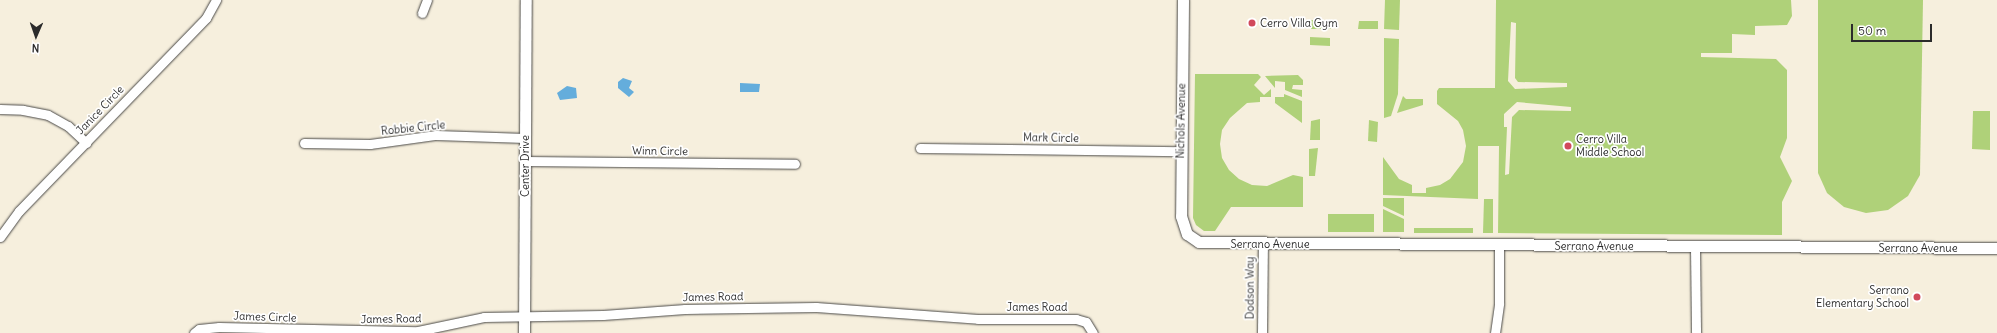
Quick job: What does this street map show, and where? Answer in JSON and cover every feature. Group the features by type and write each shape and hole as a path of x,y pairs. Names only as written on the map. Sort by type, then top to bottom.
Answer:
{"street":[{"name":"Janice Circle","path":"0,237 19,211 206,18 216,0"},
{"path":"422,13 427,0"},
{"name":"Center Drive","path":"524,333 526,0"},
{"name":"Nichols Avenue","path":"1183,0 1181,151 1182,221 1186,234 1192,239"},
{"path":"0,109 23,110 48,115 68,126 86,143"},
{"name":"Robbie Circle","path":"304,143 370,144 436,135 525,138"},
{"name":"Mark Circle","path":"920,148 1181,151"},
{"name":"Winn Circle","path":"525,161 795,164"},
{"name":"Serrano Avenue","path":"1192,239 1210,243 1263,244 1997,248"},
{"name":"Dodson Way","path":"1262,333 1263,244"},
{"path":"1495,333 1499,303 1499,245"},
{"path":"1695,247 1696,333"},
{"name":"James Road","path":"338,332 418,331 474,318 524,315 816,307 978,319 1076,319 1091,329"},
{"name":"James Circle","path":"194,333 199,329 220,327 338,332"}],"green space":[{"path":"1385,0 1400,0 1399,30 1384,29"},
{"path":"1496,0 1791,0 1792,16 1787,25 1755,26 1755,35 1732,34 1732,53 1701,53 1701,57 1776,59 1787,70 1787,138 1780,157 1792,181 1782,202 1782,235 1498,233 1499,146 1478,146 1478,199 1383,195 1383,157 1399,179 1412,185 1412,193 1426,193 1426,188 1440,185 1450,179 1463,162 1466,146 1463,130 1458,121 1437,104 1437,91 1439,88 1495,88","holes":["1511,22 1516,23 1515,78 1518,82 1567,83 1567,87 1515,89 1508,81","1517,102 1571,107 1571,111 1519,110 1512,117 1509,174 1505,175 1507,127 1504,127 1504,114"]},
{"path":"1818,0 1923,0 1920,175 1908,196 1888,210 1866,213 1844,207 1827,193 1818,173"},
{"path":"1311,20 1331,20 1331,29 1311,29"},
{"path":"1359,21 1378,21 1378,29 1358,29"},
{"path":"1310,37 1330,38 1330,46 1310,45"},
{"path":"1384,38 1399,39 1398,94 1391,116 1384,118"},
{"path":"1195,74 1258,74 1261,77 1254,85 1264,95 1271,89 1271,97 1260,97 1260,102 1247,103 1230,118 1222,130 1220,144 1222,158 1229,170 1239,179 1252,185 1267,186 1293,175 1303,177 1303,207 1231,207 1215,231 1204,231 1196,225 1193,218"},
{"path":"1298,75 1303,80 1303,85 1293,85 1292,89 1302,90 1302,97 1285,90 1285,82 1275,81 1275,88 1265,76"},
{"path":"1284,94 1302,101 1302,123 1275,103 1275,97 1284,97"},
{"path":"1403,96 1406,99 1423,99 1423,105 1397,113"},
{"path":"1973,111 1990,111 1990,150 1972,149"},
{"path":"1320,119 1320,140 1310,140 1311,121"},
{"path":"1369,120 1378,122 1377,142 1368,141"},
{"path":"1318,148 1315,176 1309,176 1309,149"},
{"path":"1383,198 1404,198 1404,216 1383,206"},
{"path":"1484,199 1493,199 1493,233 1483,233"},
{"path":"1383,209 1404,219 1404,232 1383,232"},
{"path":"1328,214 1374,214 1374,232 1328,232"},
{"path":"1414,228 1473,228 1473,233 1414,233"}],"water":[{"path":"623,78 632,81 629,88 634,92 629,97 618,88 618,82"},
{"path":"740,83 760,84 759,92 740,92"},
{"path":"567,86 576,88 577,98 560,100 557,93"}],"place":[{"name":"Cerro Villa Gym","path":"1252,23"},
{"name":"Cerro Villa Middle School","path":"1568,146"},
{"name":"Serrano Elementary School","path":"1917,297"}]}
